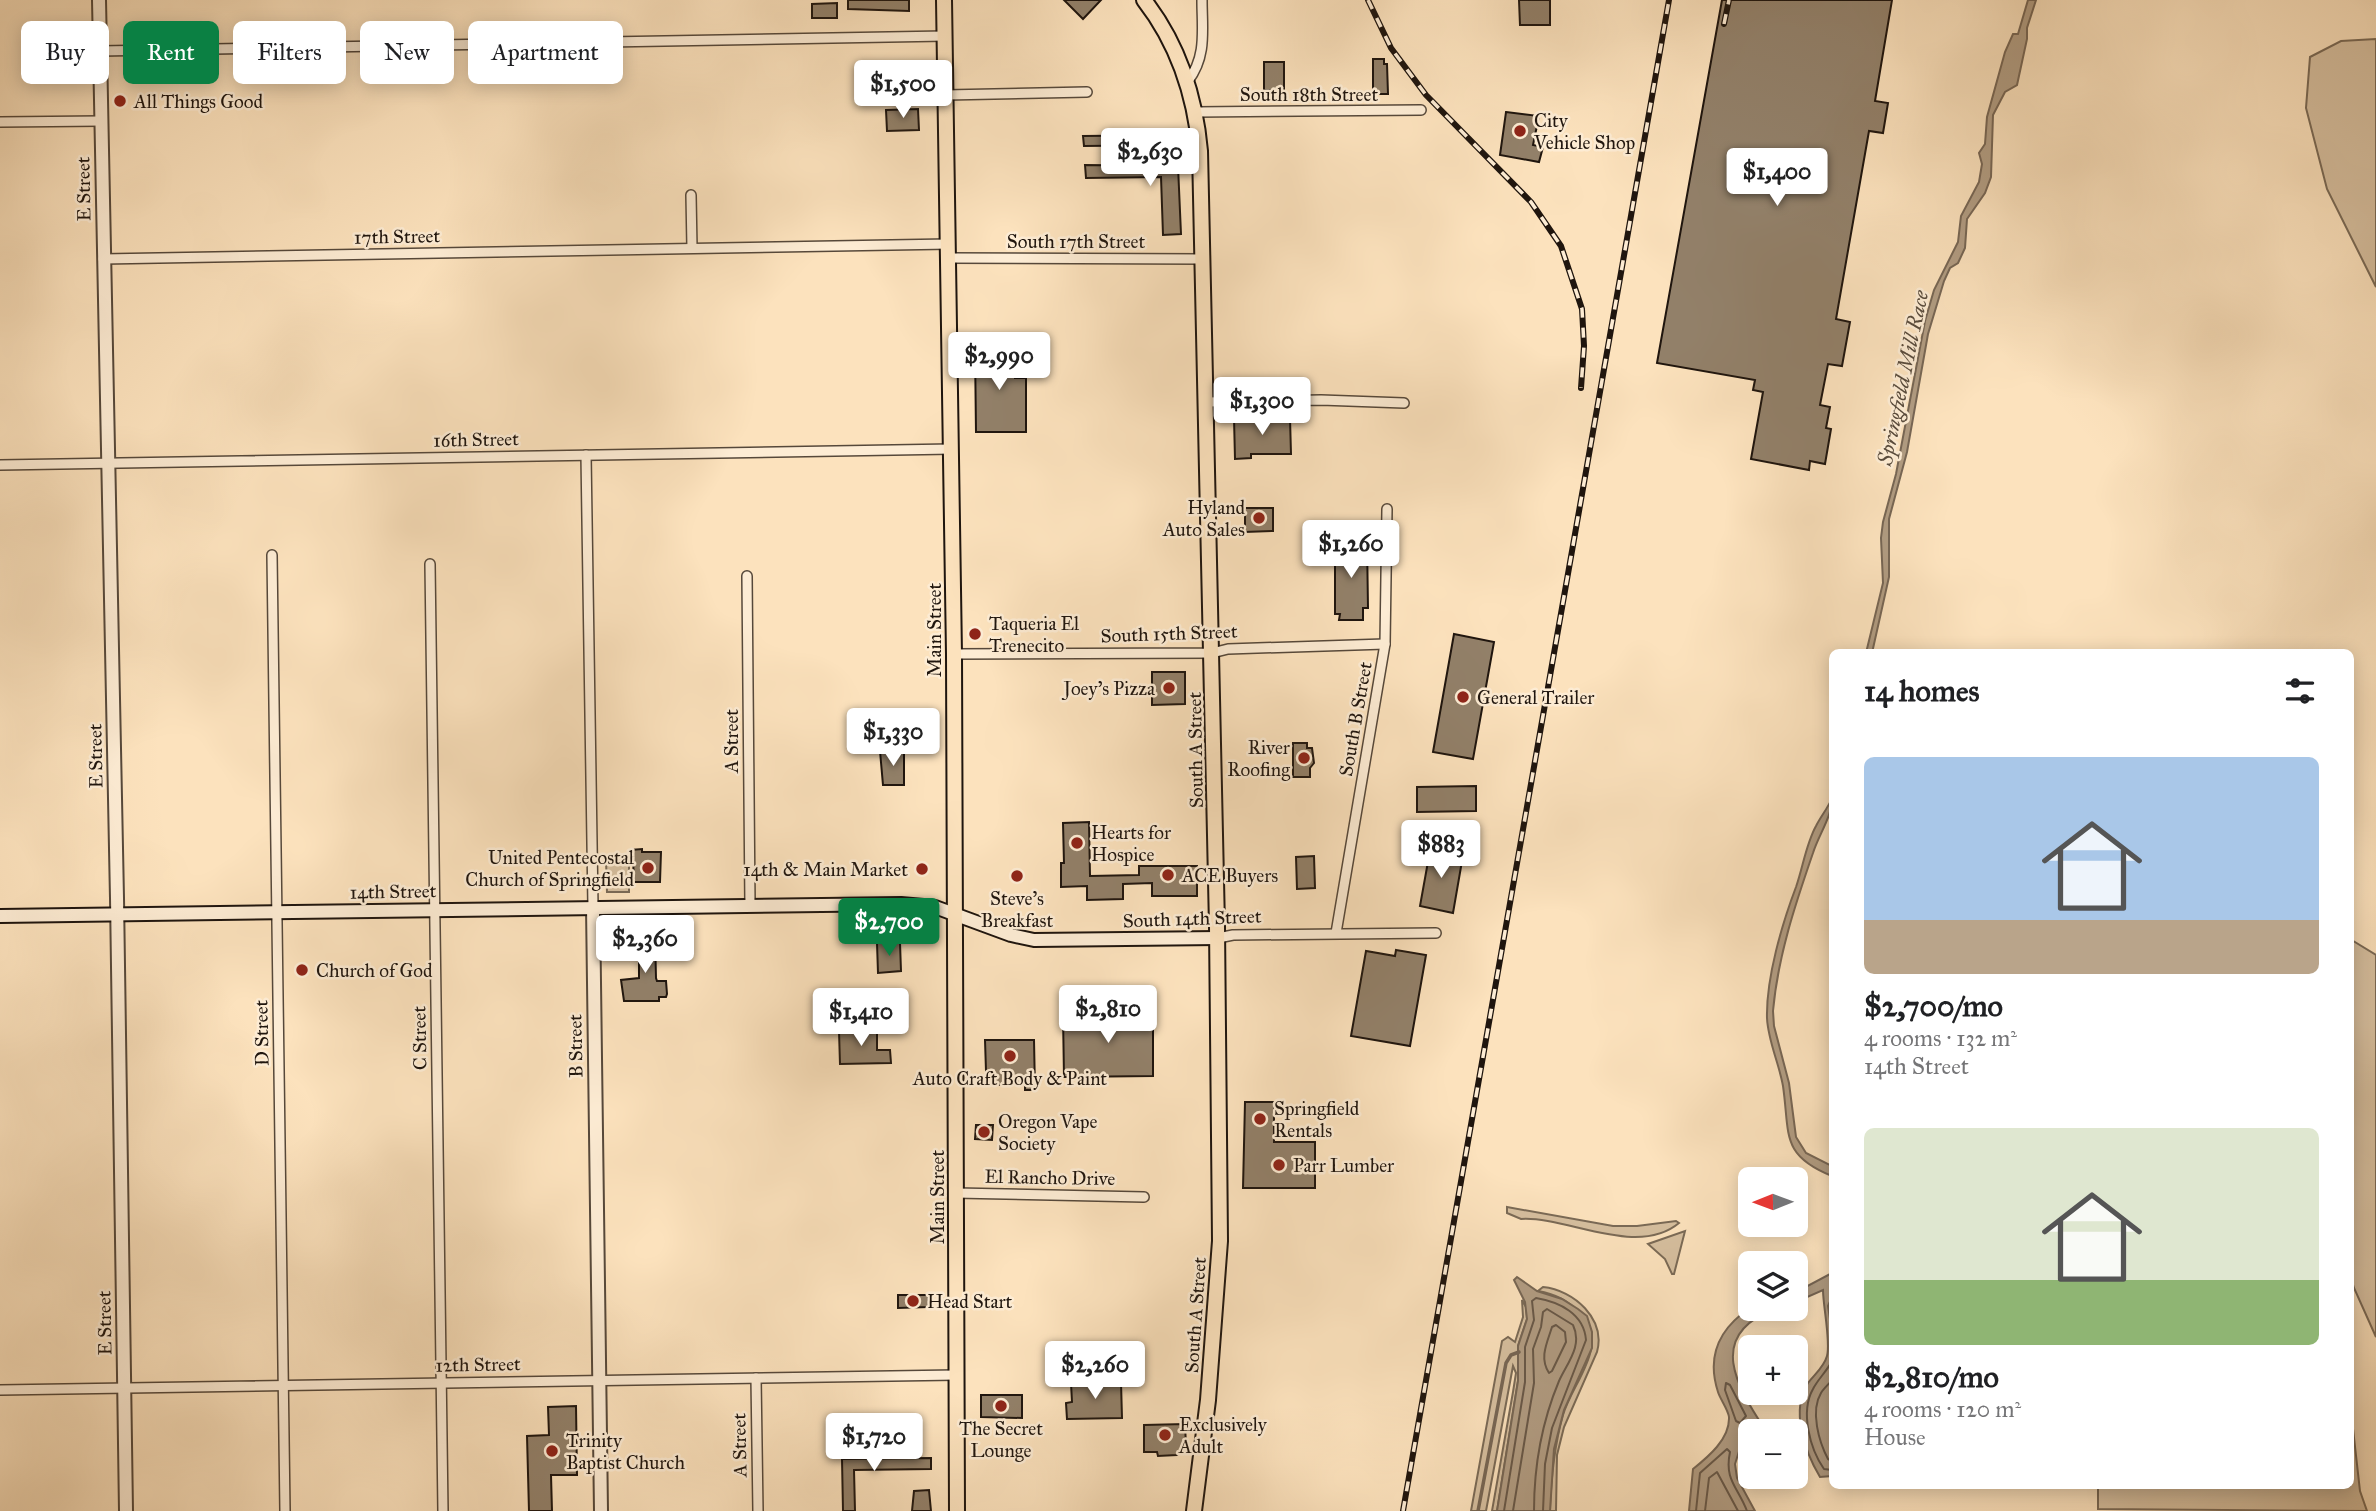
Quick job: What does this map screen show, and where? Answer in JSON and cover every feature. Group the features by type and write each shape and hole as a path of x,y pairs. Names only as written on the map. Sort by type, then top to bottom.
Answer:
{"main road":[{"name":"Main Street","path":"944,0 954,654 957,1511"},
{"name":"South A Street","path":"1144,0 1159,19 1176,50 1197,112 1207,402 1218,938 1220,1241 1208,1399 1194,1511"}],"street":[{"name":"E Street","path":"99,0 99,21"},
{"path":"1188,81 1199,67 1202,0"},
{"path":"109,51 945,36"},
{"name":"E Street","path":"100,84 118,914 125,1511"},
{"path":"946,95 1087,92"},
{"name":"South 18th Street","path":"1197,112 1421,110"},
{"path":"0,122 101,121"},
{"path":"691,195 692,248"},
{"name":"17th Street","path":"103,258 692,248 949,251"},
{"name":"South 17th Street","path":"949,251 1202,259"},
{"path":"1207,402 1321,400 1404,404"},
{"name":"16th Street","path":"0,465 952,449"},
{"name":"B Street","path":"586,455 601,1511"},
{"name":"South B Street","path":"1336,933 1385,644 1387,509"},
{"name":"D Street","path":"272,555 285,1511"},
{"name":"C Street","path":"430,564 443,1511"},
{"name":"A Street","path":"747,576 750,905"},
{"name":"South 15th Street","path":"954,654 1212,653 1248,648 1385,644"},
{"name":"14th Street","path":"0,916 901,904 935,907 954,913"},
{"name":"South 14th Street","path":"954,913 1011,935 1034,940 1436,933"},
{"name":"El Rancho Drive","path":"956,1193 1144,1197"},
{"name":"12th Street","path":"0,1390 956,1375"},
{"name":"A Street","path":"756,1378 758,1511"}],"shaded area":[{"path":"2376,39 2376,287 2327,189 2306,108 2310,57 2341,41"},
{"path":"606,860 629,860 629,892 607,892"},
{"path":"2354,941 2376,955 2376,1337 2354,1288"},
{"path":"1507,1207 1613,1226 1676,1221 1679,1223 1662,1233 1643,1237 1623,1236 1559,1223 1521,1219 1507,1213"},
{"path":"1685,1231 1672,1274 1665,1259 1648,1244"},
{"path":"1543,1287 1566,1294 1585,1308 1597,1328 1599,1340 1597,1352 1564,1427 1557,1455 1556,1511 1550,1511 1557,1439 1568,1402 1587,1363 1592,1338 1589,1325 1580,1313 1560,1298 1538,1291"},
{"path":"1522,1300 1527,1319 1518,1346 1518,1381 1497,1511 1492,1511 1516,1373 1513,1366 1486,1511 1471,1511 1502,1341 1508,1337 1515,1342 1523,1317"},
{"path":"2354,1438 2360,1491 2367,1511 2098,1509 2098,1489 2354,1489"}],"water":[{"path":"2028,0 2036,0 2027,28 2017,85 2005,92 1993,115 1991,177 1985,193 1967,219 1965,248 1958,263 1950,268 1944,281 1928,334 1907,452 1889,519 1889,577 1873,649 1867,649 1883,583 1883,522 1896,474 1925,321 1934,290 1958,242 1961,216 1979,182 1982,164 1979,153 1985,144 1987,117 2005,52 2013,34 2018,34"},
{"path":"1829,805 1829,814 1813,853 1788,931 1773,1011 1774,1026 1789,1083 1796,1137 1806,1153 1829,1164 1829,1175 1803,1160 1791,1141 1783,1086 1767,1018 1769,986 1780,934 1816,826"},
{"path":"1829,1275 1829,1476 1820,1477 1808,1453 1808,1419 1800,1419 1800,1406 1808,1405 1808,1383 1822,1367 1827,1356 1823,1290 1808,1297 1808,1286"},
{"path":"1517,1277 1537,1291 1562,1299 1578,1309 1587,1316 1592,1332 1592,1348 1564,1410 1554,1449 1550,1511 1497,1511 1518,1381 1518,1346 1527,1319 1525,1302 1514,1280"},
{"path":"1738,1318 1738,1321 1752,1321 1738,1335 1733,1363 1738,1380 1738,1405 1750,1405 1759,1419 1738,1419 1738,1454 1735,1464 1738,1489 1743,1489 1755,1511 1689,1511 1693,1469 1717,1447 1728,1425 1729,1417 1719,1395 1714,1366 1718,1344"}],"building":[{"path":"848,0 909,0 909,11 848,9"},
{"path":"1064,0 1101,0 1083,19"},
{"path":"1519,0 1550,0 1550,25 1520,25"},
{"path":"1722,0 1892,0 1875,101 1888,103 1883,133 1869,131 1836,319 1850,322 1842,366 1828,364 1820,405 1830,407 1826,428 1831,429 1825,464 1810,461 1809,470 1751,459 1763,392 1753,390 1755,380 1657,363"},
{"path":"837,3 837,18 812,18 812,4"},
{"path":"1373,59 1384,59 1384,64 1387,64 1388,94 1373,94"},
{"path":"1264,62 1284,62 1284,90 1264,90"},
{"path":"918,109 919,130 887,131 886,110"},
{"name":"City Vehicle Shop","path":"1506,112 1539,116 1533,145 1543,147 1539,162 1500,155"},
{"path":"1178,135 1178,145 1084,146 1083,136"},
{"path":"1085,165 1178,166 1181,234 1163,235 1161,177 1086,178"},
{"path":"975,348 1015,348 1015,378 1026,378 1026,432 976,432"},
{"path":"1234,418 1290,418 1291,454 1251,454 1251,458 1235,459"},
{"name":"Hyland Auto Sales","path":"1245,508 1273,508 1273,531 1245,532"},
{"path":"1335,541 1367,541 1368,608 1363,608 1363,620 1339,620 1340,614 1335,614"},
{"name":"General Trailer","path":"1454,634 1494,642 1473,759 1433,752"},
{"name":"Joey's Pizza","path":"1152,672 1185,672 1185,704 1152,705"},
{"name":"River Roofing","path":"1293,743 1307,743 1307,748 1312,748 1314,763 1310,768 1310,777 1293,777"},
{"path":"880,751 904,751 904,785 883,785"},
{"path":"1476,786 1476,811 1417,812 1417,787"},
{"path":"1089,822 1090,876 1139,875 1139,866 1197,866 1197,896 1152,896 1152,883 1123,884 1123,899 1087,900 1087,886 1061,887 1061,863 1064,863 1063,823"},
{"path":"1431,845 1452,848 1450,859 1462,861 1453,913 1420,906"},
{"name":"United Pentecostal Church of Springfield","path":"642,849 642,852 661,852 660,882 634,882 630,850"},
{"path":"1314,856 1315,888 1297,889 1296,857"},
{"path":"639,936 655,936 656,978 657,981 666,981 666,997 659,997 659,1001 624,1001 621,980 639,978"},
{"path":"877,943 900,943 901,971 878,973"},
{"path":"1396,950 1426,955 1410,1046 1351,1036 1366,951 1395,956"},
{"path":"1153,1014 1153,1076 1064,1077 1063,1015"},
{"path":"877,1030 877,1050 890,1050 891,1063 840,1064 839,1031"},
{"name":"Auto Craft Body & Paint","path":"985,1040 1034,1040 1035,1090 1025,1090 1025,1084 993,1085 993,1071 986,1071"},
{"name":"Parr Lumber","path":"1245,1102 1274,1102 1274,1142 1315,1142 1315,1188 1243,1188"},
{"name":"Oregon Vape Society","path":"976,1125 993,1125 992,1140 975,1139"},
{"name":"Head Start","path":"898,1295 928,1295 928,1307 898,1308"},
{"path":"1121,1382 1122,1418 1067,1419 1066,1403 1072,1402 1071,1383"},
{"name":"The Secret Lounge","path":"981,1395 1022,1395 1022,1418 981,1417"},
{"name":"Trinity Baptist Church","path":"576,1406 577,1475 551,1475 552,1511 529,1511 527,1436 549,1435 548,1407"},
{"name":"Exclusively Adult","path":"1185,1424 1186,1446 1177,1455 1158,1456 1157,1452 1144,1452 1144,1425"},
{"path":"931,1458 931,1469 854,1470 855,1511 843,1511 842,1459"},
{"path":"929,1490 931,1511 912,1511 914,1491"}],"waterway":[{"path":"1478,1511 1506,1363 1511,1355 1519,1352"}],"railway":[{"path":"1368,0 1391,48 1426,95 1531,202 1561,246 1582,309 1584,346 1581,388"},
{"path":"1403,1511 1669,0"},
{"path":"1724,24 1729,0"}],"place":[{"name":"All Things Good","path":"120,101"},
{"name":"City Vehicle Shop","path":"1520,131"},
{"name":"Hyland Auto Sales","path":"1259,518"},
{"name":"Taqueria El Trenecito","path":"975,634"},
{"name":"Joey's Pizza","path":"1169,688"},
{"name":"General Trailer","path":"1463,697"},
{"name":"River Roofing","path":"1304,758"},
{"name":"Hearts for Hospice","path":"1077,843"},
{"name":"United Pentecostal Church of Springfield","path":"648,868"},
{"name":"14th & Main Market","path":"922,869"},
{"name":"ACE Buyers","path":"1168,875"},
{"name":"Steve’s Breakfast","path":"1017,876"},
{"name":"Church of God","path":"302,970"},
{"name":"Auto Craft Body & Paint","path":"1010,1056"},
{"name":"Springfield Rentals","path":"1260,1119"},
{"name":"Oregon Vape Society","path":"984,1132"},
{"name":"Parr Lumber","path":"1279,1165"},
{"name":"Head Start","path":"913,1301"},
{"name":"The Secret Lounge","path":"1001,1406"},
{"name":"Exclusively Adult","path":"1165,1435"},
{"name":"Trinity Baptist Church","path":"552,1451"}],"water label":[{"name":"Springfield Mill Race","path":"1903,378"}]}
